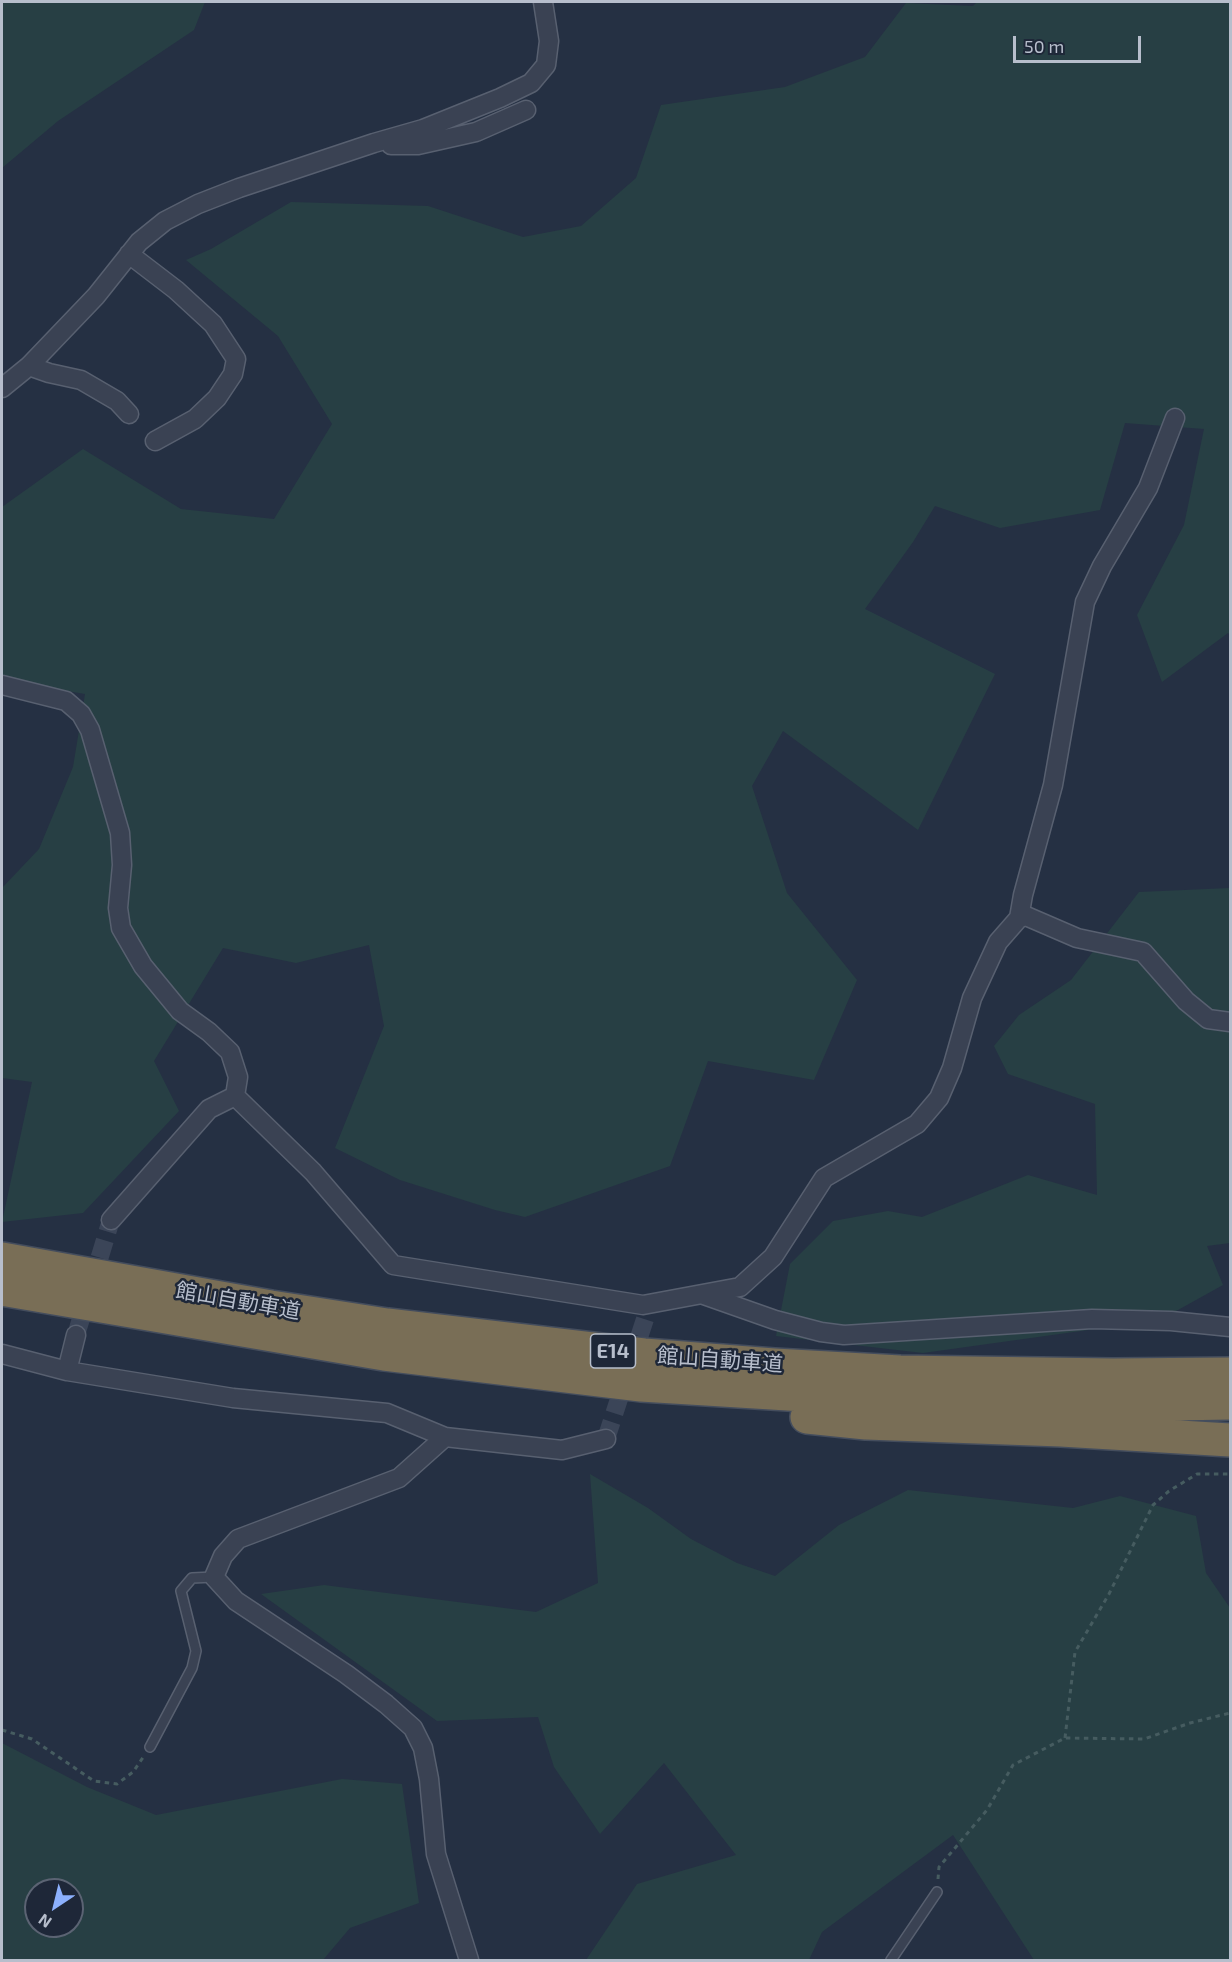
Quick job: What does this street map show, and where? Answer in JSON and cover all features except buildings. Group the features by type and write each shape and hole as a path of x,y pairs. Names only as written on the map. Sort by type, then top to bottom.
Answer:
{"highway":[{"name":"館山自動車道","path":"2,1259 259,1305 387,1325 633,1353 774,1365 900,1372 1230,1374"},
{"name":"館山自動車道","path":"2,1289 384,1354 641,1385 913,1401 1115,1405 1230,1403"},
{"path":"384,1354 506,1388 866,1423 1061,1430 1230,1440"},
{"path":"1113,1375 1230,1356"},
{"path":"1061,1430 1230,1452"}],"street":[{"path":"2,388 29,366 96,296 139,242 165,221 198,204 239,188 423,129 531,83 546,65 549,41 543,2"},
{"path":"374,143 407,146 443,140 476,132 526,110"},
{"path":"129,254 176,290 213,324 236,359 233,374 217,398 195,419 154,441"},
{"path":"29,366 81,380 117,401 129,414"},
{"path":"235,1096 313,1172 393,1265 644,1312 702,1294 740,1287 772,1257 824,1178 916,1125 939,1098 952,1068 972,998 998,942 1019,918 1023,895 1053,785 1085,602 1102,566 1148,488 1175,418"},
{"path":"2,685 66,701 81,714 90,730 120,833 122,865 118,908 121,928 143,966 180,1011 209,1032 230,1052 238,1077 235,1096"},
{"path":"1019,918 1026,916 1077,938 1143,952 1186,1001 1208,1019 1230,1022"},
{"path":"111,1220 209,1109 235,1096"},
{"path":"702,1294 775,1320 821,1332 844,1335 1092,1319 1171,1321 1230,1327"},
{"path":"67,1371 76,1335"},
{"path":"2,1354 67,1371 233,1398 387,1413 445,1437 562,1450 606,1439"},
{"path":"445,1437 399,1478 238,1539 223,1556 214,1577 236,1601 346,1674 413,1728 423,1748 425,1758 436,1854 469,1960"}],"lane":[{"path":"150,1747 192,1668 196,1651 181,1591 192,1578 214,1577"},
{"path":"891,1960 937,1892"}],"path":[{"path":"1065,1738 1075,1652 1109,1594 1153,1505 1197,1474 1230,1474"},
{"path":"937,1892 939,1867 987,1810 1013,1765 1065,1738 1144,1739 1190,1723 1230,1713"},
{"path":"2,1730 32,1739 94,1781 117,1784 134,1772 150,1747"}],"green space":[{"path":"2,2 205,2 194,30 58,121 2,168"},
{"path":"977,2 1230,2 1230,635 1228,633 1162,682 1137,615 1184,525 1204,429 1125,423 1100,510 1000,528 935,506 913,542 865,609 995,674 918,830 783,731 752,786 787,893 857,980 814,1080 708,1061 670,1166 525,1217 495,1210 400,1180 335,1148 384,1026 369,945 296,963 223,948 154,1061 179,1111 83,1213 2,1222 32,1082 2,1078 2,888 39,849 73,767 85,694 2,680 2,507 83,449 181,509 274,519 332,424 278,336 186,260 211,249 291,202 428,206 523,237 581,226 636,178 661,105 785,87 865,57 906,3 973,6"},
{"path":"1230,888 1230,1243 1207,1246 1223,1285 1160,1320 923,1353 776,1336 790,1264 833,1221 888,1211 922,1217 1028,1175 1097,1195 1095,1104 1008,1074 994,1046 1019,1015 1071,980 1139,892"},
{"path":"590,1474 648,1508 691,1539 737,1563 775,1576 839,1525 908,1490 1073,1508 1120,1496 1196,1516 1206,1573 1230,1608 1230,1960 1034,1960 953,1835 822,1932 809,1960 586,1960 637,1884 736,1855 664,1763 600,1834 554,1767 538,1717 437,1721 261,1594 324,1585 536,1612 598,1583"},
{"path":"2,1743 87,1787 156,1815 342,1779 402,1784 419,1903 350,1928 323,1960 2,1960"}],"tunnel":[{"path":"76,1335 111,1220"},
{"path":"606,1439 645,1319"}]}
